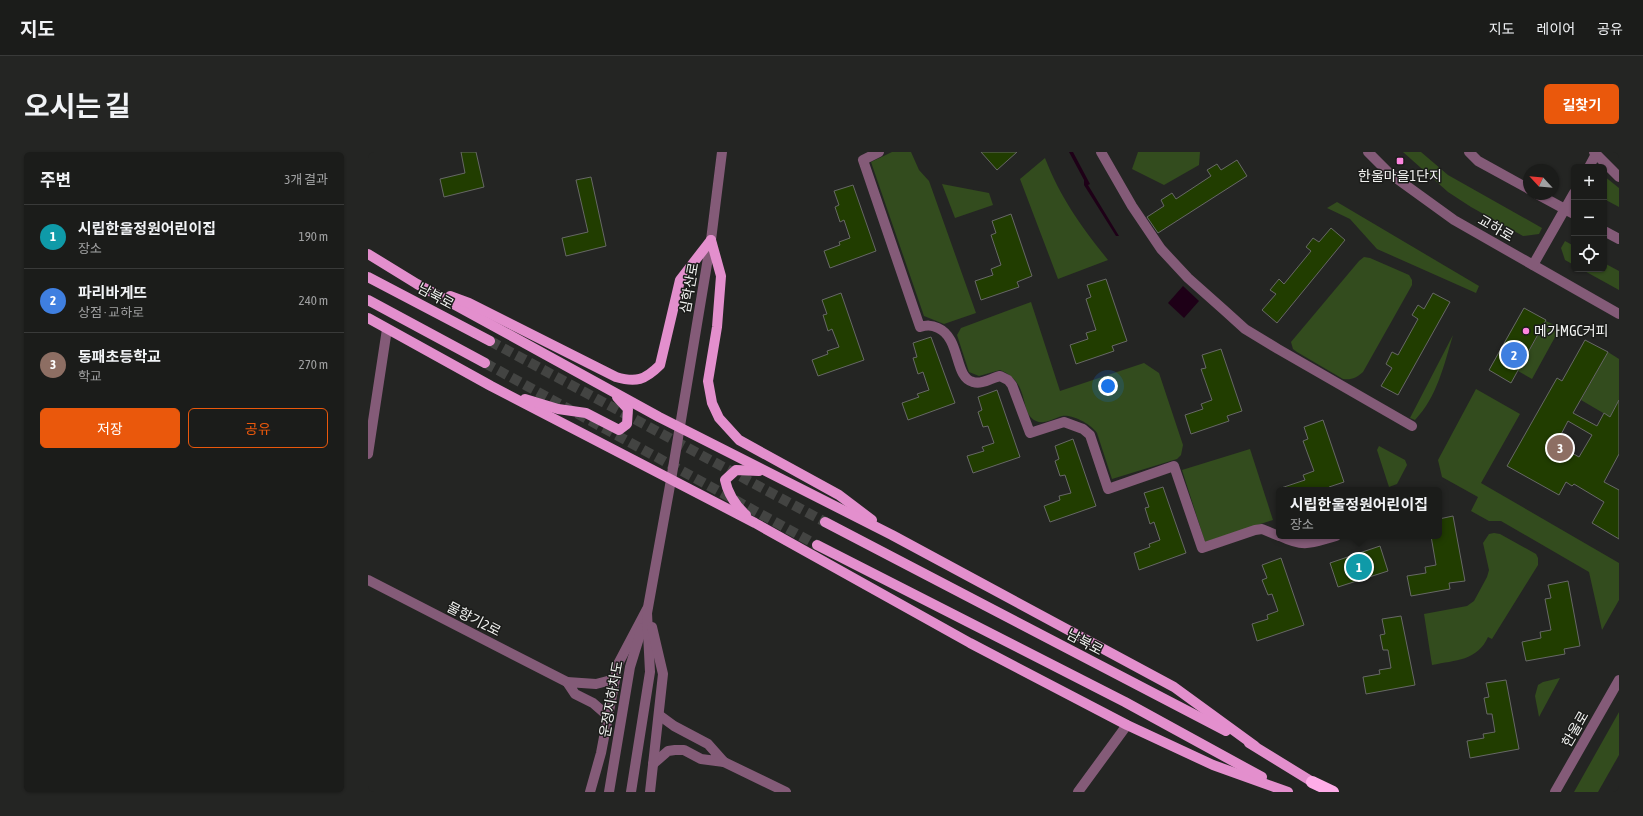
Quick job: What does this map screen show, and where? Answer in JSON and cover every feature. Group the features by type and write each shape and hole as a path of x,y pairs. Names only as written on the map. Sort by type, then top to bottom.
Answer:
{"highway":[{"path":"1312,782 1333,792"}],"main road":[{"path":"417,284 469,303 616,377 630,381 651,374 660,365 680,280 711,240"},
{"path":"711,240 721,276 717,327 708,381 712,403 718,418 738,440 839,495 892,535"},
{"path":"368,254 417,284 611,391 680,428 892,535 1174,687 1255,746"},
{"name":"남북로","path":"368,277 490,341"},
{"path":"368,300 485,363"},
{"path":"368,318 504,393 755,524 970,643 1127,725 1213,765 1288,792"},
{"path":"504,393 558,409 586,413 618,430 627,424 628,409 611,391"},
{"path":"755,524 738,507 727,490 725,480 736,470 765,471"},
{"name":"남북로","path":"825,522 1255,746 1329,792"},
{"path":"817,545 1125,702 1288,792"}],"street":[{"name":"심학산로","path":"647,610 680,428 711,240 722,152"},
{"path":"879,152 863,160 920,327 931,326 941,330 950,337 963,375 968,380 974,383 1000,376 1008,380 1012,385 1030,433 1064,422 1083,429 1090,435 1108,489 1174,466 1202,548 1255,530 1262,530 1276,535"},
{"path":"1101,152 1132,206 1161,249 1188,278 1224,310 1245,328 1271,345 1412,426"},
{"name":"교하로","path":"1368,152 1389,173 1432,206 1619,314"},
{"path":"1469,152 1478,161 1523,186"},
{"path":"1590,164 1595,153 1619,177"},
{"path":"1533,265 1571,198"},
{"path":"1548,200 1571,212"},
{"path":"1607,233 1619,239"},
{"path":"368,454 387,329"},
{"path":"1287,539 1300,544 1322,539"},
{"name":"물향기2로","path":"368,580 567,682"},
{"path":"590,792 601,754 618,664 647,610"},
{"path":"647,610 664,674 650,792"},
{"path":"633,789 650,672 647,610"},
{"name":"운정지하차도","path":"608,792 630,667 647,610"},
{"path":"567,682 596,684 615,679"},
{"name":"한울로","path":"1555,792 1619,680"},
{"path":"567,682 575,694 592,703 608,716"},
{"path":"659,714 674,726 708,744 724,762"},
{"path":"1078,792 1127,725"},
{"path":"653,764 668,751 684,750 701,759 724,762 786,792"},
{"path":"605,792 612,772"}],"green space":[{"path":"892,152 911,152 919,170 929,181 976,313 944,324 924,316 871,162"},
{"path":"1138,152 1200,152 1199,165 1164,185 1132,169"},
{"path":"1403,152 1421,152 1448,175 1542,228 1539,234 1523,236 1471,207 1448,192"},
{"path":"1045,158 1051,173 1072,212 1108,260 1058,279 1020,179"},
{"path":"1607,178 1619,188 1619,207 1607,201"},
{"path":"942,184 989,193 993,205 955,218"},
{"path":"1337,202 1479,286 1476,293 1377,249 1350,219 1327,208"},
{"path":"1565,241 1571,244 1571,263 1565,260 1561,248"},
{"path":"1364,257 1370,258 1409,275 1412,280 1412,285 1363,372 1354,378 1343,379 1297,352 1293,349 1291,342"},
{"path":"1607,265 1619,271 1619,290 1586,272 1607,272"},
{"path":"1031,302 1060,391 1144,363 1159,373 1183,445 1181,455 1177,459 1112,479 1097,433 1091,427 1077,418 1066,416 1046,422 1036,421 1027,411 1017,382 1010,376 1000,370 979,376 969,372 957,335 961,328"},
{"path":"1546,321 1560,328 1532,379 1518,371"},
{"path":"1453,335 1439,380 1429,401 1415,420 1410,418"},
{"path":"1608,352 1619,359 1619,400 1610,417 1581,400"},
{"path":"1476,389 1520,414 1481,483 1619,563 1619,600 1602,630 1589,572 1501,521 1489,521 1471,511 1478,497 1442,477 1438,460"},
{"path":"1379,446 1405,460 1407,465 1397,484 1389,487 1377,450"},
{"path":"1250,449 1273,520 1205,542 1182,470"},
{"path":"1489,534 1500,534 1536,554 1538,558 1538,565 1492,639 1488,637 1478,651 1472,655 1457,660 1432,665 1424,614 1467,606 1474,601 1487,577 1489,570 1483,543"},
{"path":"1560,678 1539,717 1535,696 1538,685 1543,682"},
{"path":"1619,712 1619,755 1598,792 1574,792"}],"shaded area":[{"path":"1069,152 1073,152 1090,184 1088,185 1119,236 1116,236 1084,185 1084,180"},
{"path":"1183,286 1199,301 1184,318 1168,303"}],"building":[{"path":"461,152 476,152 484,187 444,197 440,179 465,173"},
{"path":"981,152 1017,152 997,170"},
{"path":"1237,160 1247,176 1158,233 1147,217 1164,206 1161,200 1172,193 1176,199 1211,176 1207,170 1217,164 1221,170"},
{"path":"591,177 606,246 566,256 562,238 588,232 576,180"},
{"path":"853,185 876,251 830,268 824,251 840,245 839,242 850,238 844,220 840,222 835,207 839,205 834,191"},
{"path":"1011,214 1032,276 1017,282 1019,287 981,300 975,281 993,275 991,269 1001,265 991,235 996,233 992,221"},
{"path":"1331,228 1345,240 1277,323 1262,310 1276,294 1270,290 1279,279 1284,284 1311,251 1306,247 1313,238 1319,242"},
{"path":"1106,279 1127,341 1112,346 1114,351 1076,364 1070,345 1088,339 1086,333 1096,330 1086,299 1091,297 1087,285"},
{"path":"841,293 864,360 818,376 812,360 828,354 827,351 839,347 832,329 828,331 823,315 827,314 822,300"},
{"path":"1433,293 1450,302 1398,395 1381,386 1392,368 1386,364 1392,352 1398,355 1418,319 1412,315 1418,305 1424,309"},
{"path":"1524,308 1546,320 1511,383 1489,370"},
{"path":"931,337 955,403 908,420 902,403 919,397 917,394 929,390 923,372 918,374 913,358 917,357 913,343"},
{"path":"1585,340 1608,352 1573,413 1597,426 1604,413 1610,417 1619,400 1619,454 1604,482 1619,490 1619,539 1592,523 1604,502 1574,484 1572,486 1566,482 1559,495 1507,466 1557,378 1562,381","holes":["1568,421 1592,435 1579,457 1556,444"]},
{"path":"1221,349 1242,411 1227,416 1229,421 1191,434 1185,415 1203,409 1201,404 1212,400 1201,369 1206,368 1202,355"},
{"path":"997,390 1020,457 973,473 967,456 984,451 982,447 994,443 988,426 983,427 978,412 982,410 978,397"},
{"path":"1323,420 1344,482 1329,487 1284,487 1305,480 1303,475 1314,471 1303,441 1308,439 1304,427"},
{"path":"1073,439 1096,506 1050,522 1044,506 1060,500 1059,496 1071,493 1065,475 1060,476 1055,461 1059,459 1055,446"},
{"path":"1163,487 1186,553 1139,570 1134,553 1150,547 1149,544 1160,540 1154,522 1150,524 1145,508 1149,507 1144,493"},
{"path":"1453,516 1465,581 1449,583 1450,589 1411,596 1407,576 1426,573 1425,567 1436,565 1432,539 1442,539 1442,518"},
{"path":"1380,546 1388,571 1338,587 1330,563"},
{"path":"1281,558 1304,625 1257,641 1252,624 1268,619 1267,615 1278,611 1272,594 1268,595 1262,580 1267,578 1262,565"},
{"path":"1568,581 1580,646 1564,649 1565,654 1526,661 1522,642 1541,638 1540,632 1551,630 1545,599 1551,598 1548,585"},
{"path":"1401,616 1415,685 1366,694 1363,677 1380,674 1379,670 1391,668 1388,650 1383,650 1380,635 1385,634 1382,619"},
{"path":"1506,680 1519,749 1470,758 1467,741 1484,738 1483,734 1495,732 1492,714 1487,714 1484,698 1489,697 1486,683"}],"tunnel":[{"path":"490,341 825,522"},
{"path":"485,363 817,545"}],"place":[{"name":"한울마을1단지","path":"1400,161"},
{"name":"메가MGC커피","path":"1526,331"},
{"name":"파리바게뜨","path":"1514,355"},
{"name":"동패초등학교","path":"1560,448"},
{"name":"시립한울정원어린이집","path":"1359,567"}]}
